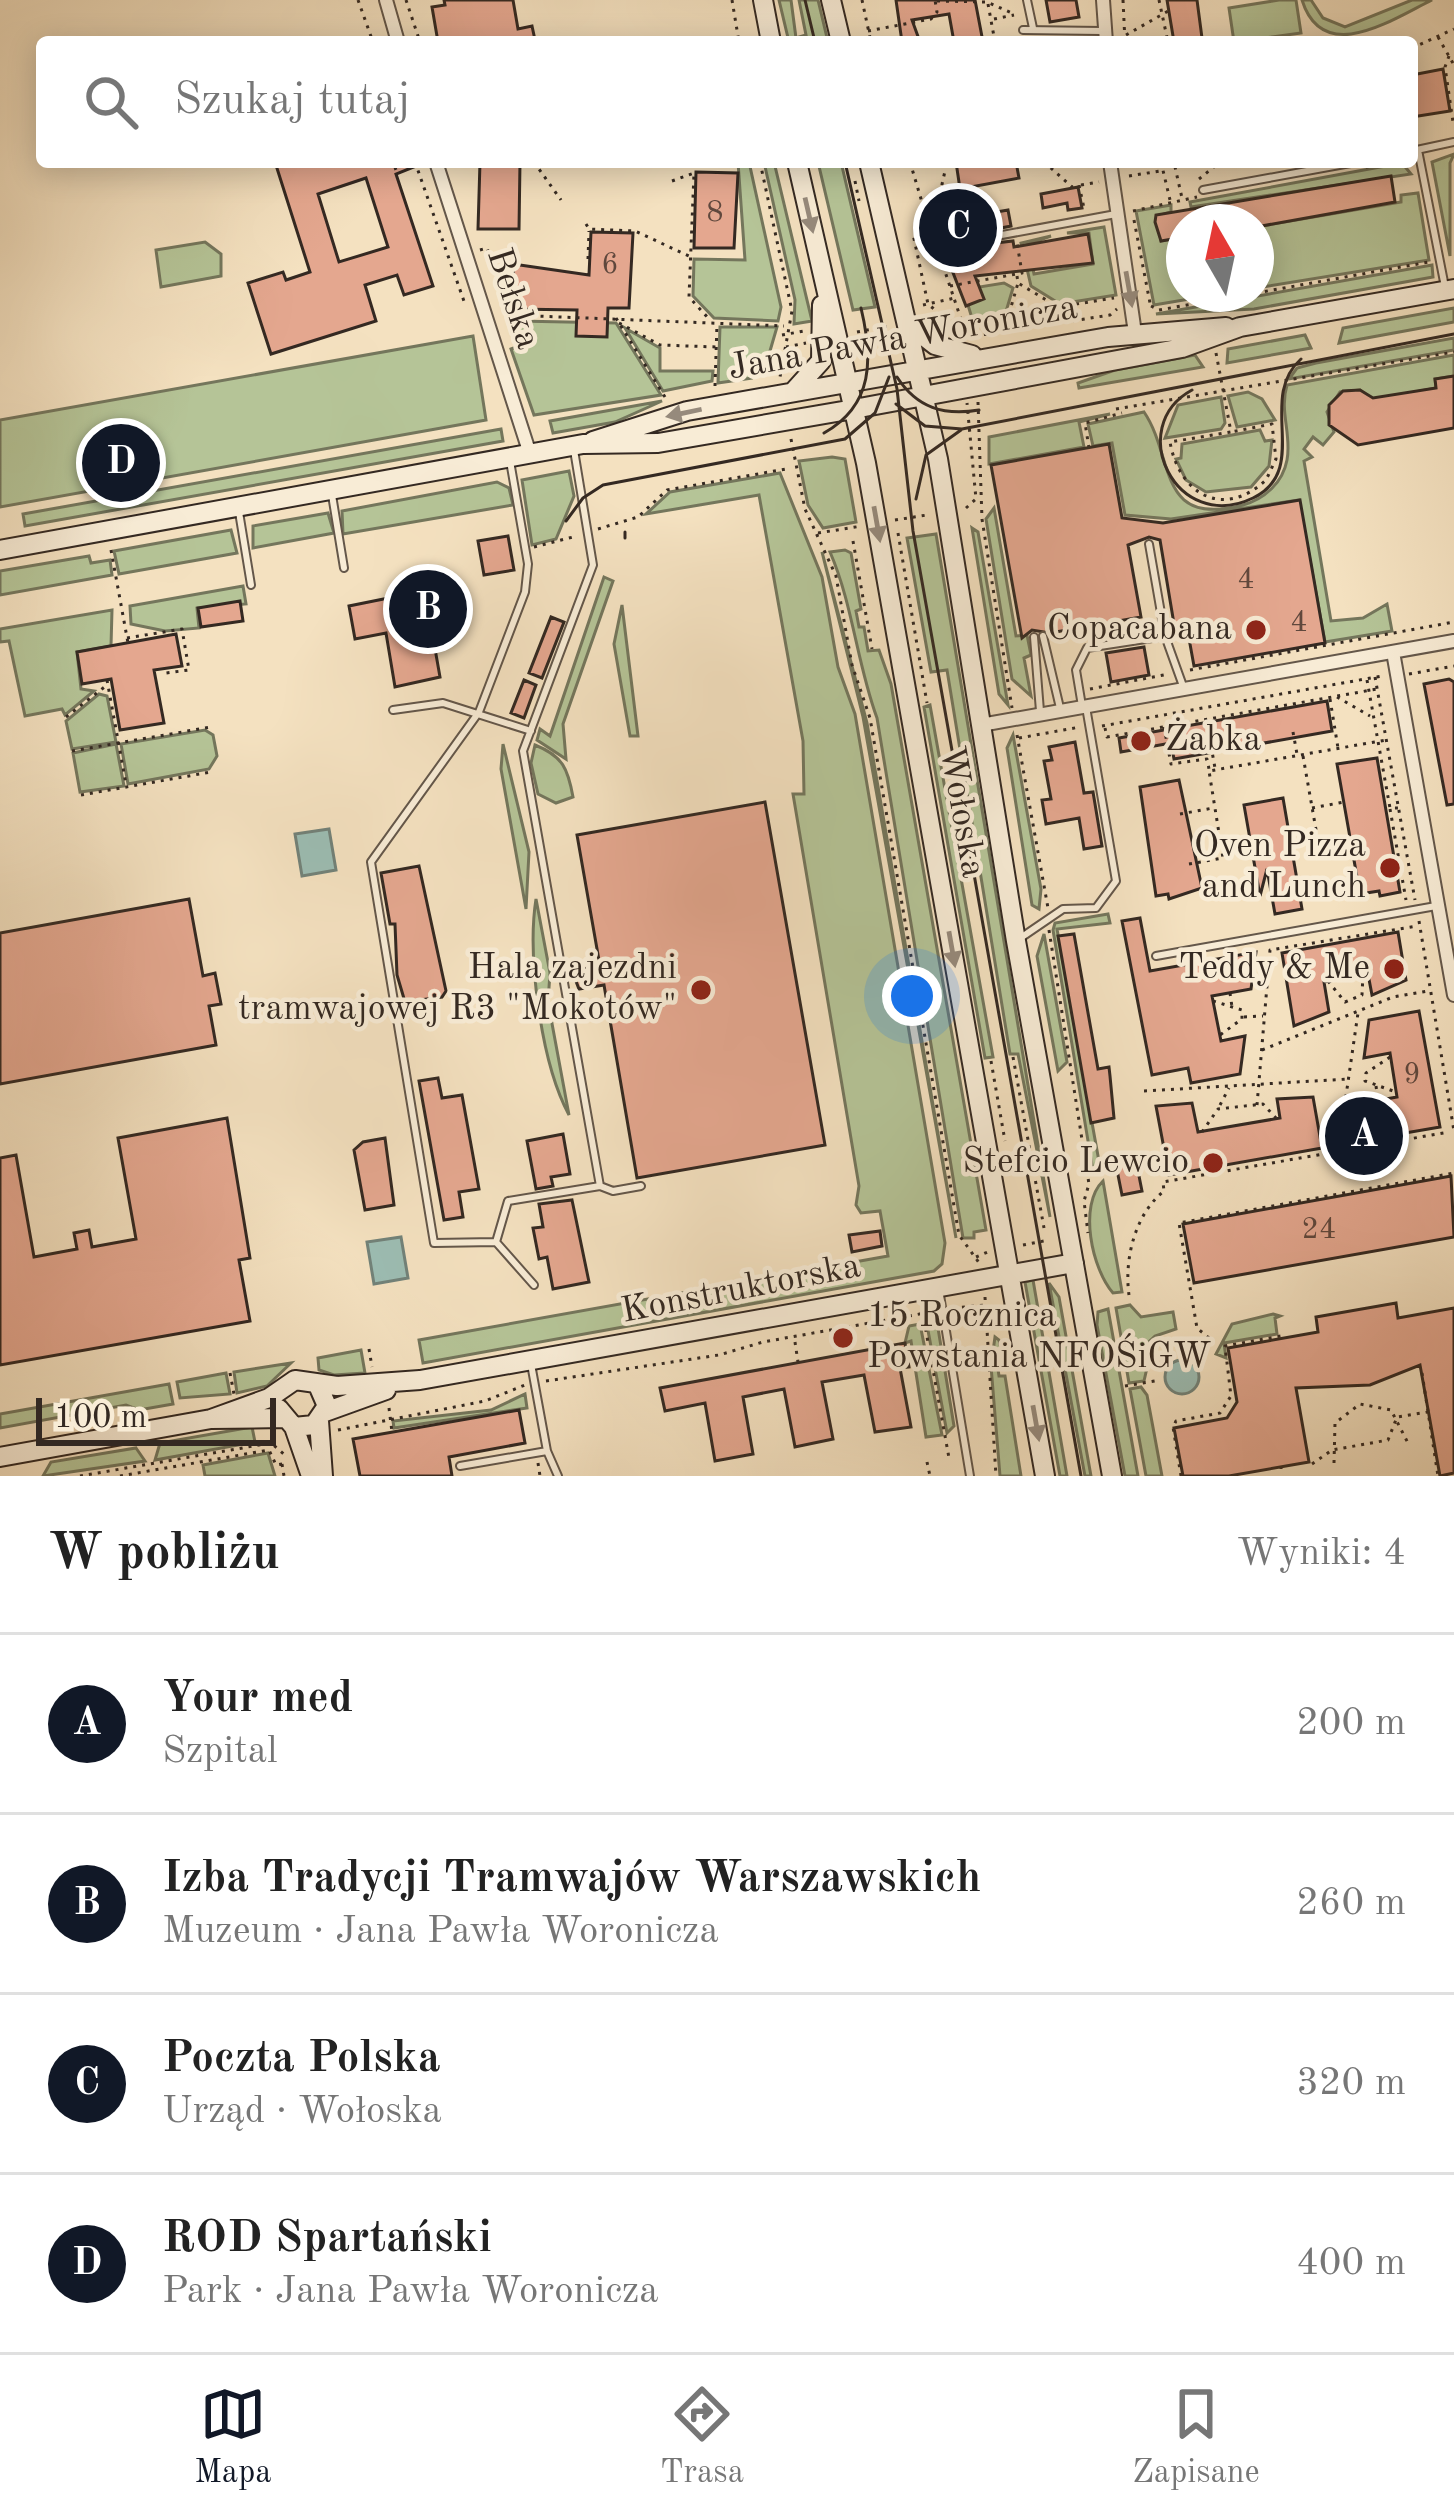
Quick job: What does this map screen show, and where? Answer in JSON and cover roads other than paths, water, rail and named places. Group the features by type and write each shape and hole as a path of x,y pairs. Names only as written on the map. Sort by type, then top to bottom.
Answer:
{"street":[{"path":"386,0 396,36"},
{"path":"764,0 771,36"},
{"path":"831,0 840,36"},
{"path":"1103,0 1106,36"},
{"name":"Bełska","path":"438,168 530,454"},
{"name":"Wołoska","path":"798,168 821,268 826,335 854,409 1046,1476"},
{"name":"Wołoska","path":"870,168 924,395 1016,941 1079,1234 1074,1263 1112,1476"},
{"path":"1111,168 1135,333"},
{"name":"Jana Pawła Woronicza","path":"579,446 674,414 785,386 848,383 1135,333 1240,327 1450,290"},
{"path":"907,323 935,345 963,345 1000,356"},
{"name":"Jana Pawła Woronicza","path":"0,550 530,454 579,446 658,443 854,409 1182,348 1240,327"},
{"path":"785,386 816,370 826,335"},
{"path":"981,725 1454,641"},
{"path":"1393,652 1454,995"},
{"name":"Konstruktorska","path":"317,1384 532,1373 938,1286 1074,1263"},
{"path":"212,1420 280,1392 296,1380 317,1384 327,1399 322,1417 323,1476"},
{"name":"Konstruktorska","path":"322,1417 420,1380"},
{"path":"280,1392 311,1476"},
{"path":"0,1457 212,1420 288,1422 322,1417"}],"lane":[{"path":"1027,0 1033,28"},
{"path":"1022,30 1106,36"},
{"path":"1418,150 1454,142"},
{"path":"1418,164 1450,290"},
{"path":"1203,193 1341,168"},
{"path":"975,241 1117,218"},
{"path":"579,446 591,572 524,751 600,1186"},
{"path":"509,458 526,549 525,592 479,712 392,826 370,872 434,1243 496,1243 535,1285"},
{"path":"331,490 344,568"},
{"path":"238,506 251,585"},
{"path":"1149,544 1165,636 1183,689"},
{"path":"1016,941 1048,915 1096,908 1116,881 1076,670 1087,648 1165,636"},
{"path":"1041,715 1039,637 1060,711"},
{"path":"393,710 443,703 530,731"},
{"path":"1156,956 1438,906"},
{"path":"496,1243 508,1202 600,1186 613,1191 641,1186"},
{"path":"938,1286 970,1476"},
{"path":"532,1373 547,1451 558,1476"},
{"path":"460,1466 547,1451"}],"water":[{"path":"329,829 336,870 302,876 295,834"},
{"path":"401,1237 408,1278 374,1284 367,1242"},
{"path":"1182,1360 1194,1365 1199,1377 1194,1389 1182,1394 1170,1389 1165,1377 1170,1365"}],"tram line":[{"path":"805,0 814,36"},
{"path":"846,168 897,389 913,531 1081,1476"},
{"path":"824,433 853,409 866,379 861,308"},
{"path":"896,404 925,426 962,429 1454,334"},
{"path":"1192,390 1172,407 1162,428 1161,450 1168,472 1182,490 1201,502 1225,506 1253,498 1270,485 1279,470 1283,394 1288,375 1301,359"},
{"path":"566,521 583,498 603,485 845,439 875,413 889,377"},
{"path":"897,377 913,396 932,407 979,410"},
{"path":"916,499 926,455 961,430"},
{"path":"625,532 625,538"}],"place":[{"name":"Poczta Polska","path":"958,228"},
{"name":"ROD Spartański","path":"121,463"},
{"name":"Izba Tradycji Tramwajów Warszawskich","path":"428,609"},
{"name":"Copacabana","path":"1256,630"},
{"name":"Żabka","path":"1141,741"},
{"name":"Oven Pizza and Lunch","path":"1390,868"},
{"name":"Teddy & Me","path":"1394,969"},
{"name":"Hala zajezdni tramwajowej R3 \"Mokotów\"","path":"701,990"},
{"name":"Your med","path":"1364,1136"},
{"name":"Stefcio Lewcio","path":"1213,1163"},
{"name":"15 Rocznica Powstania NFOŚiGW","path":"843,1338"}]}
